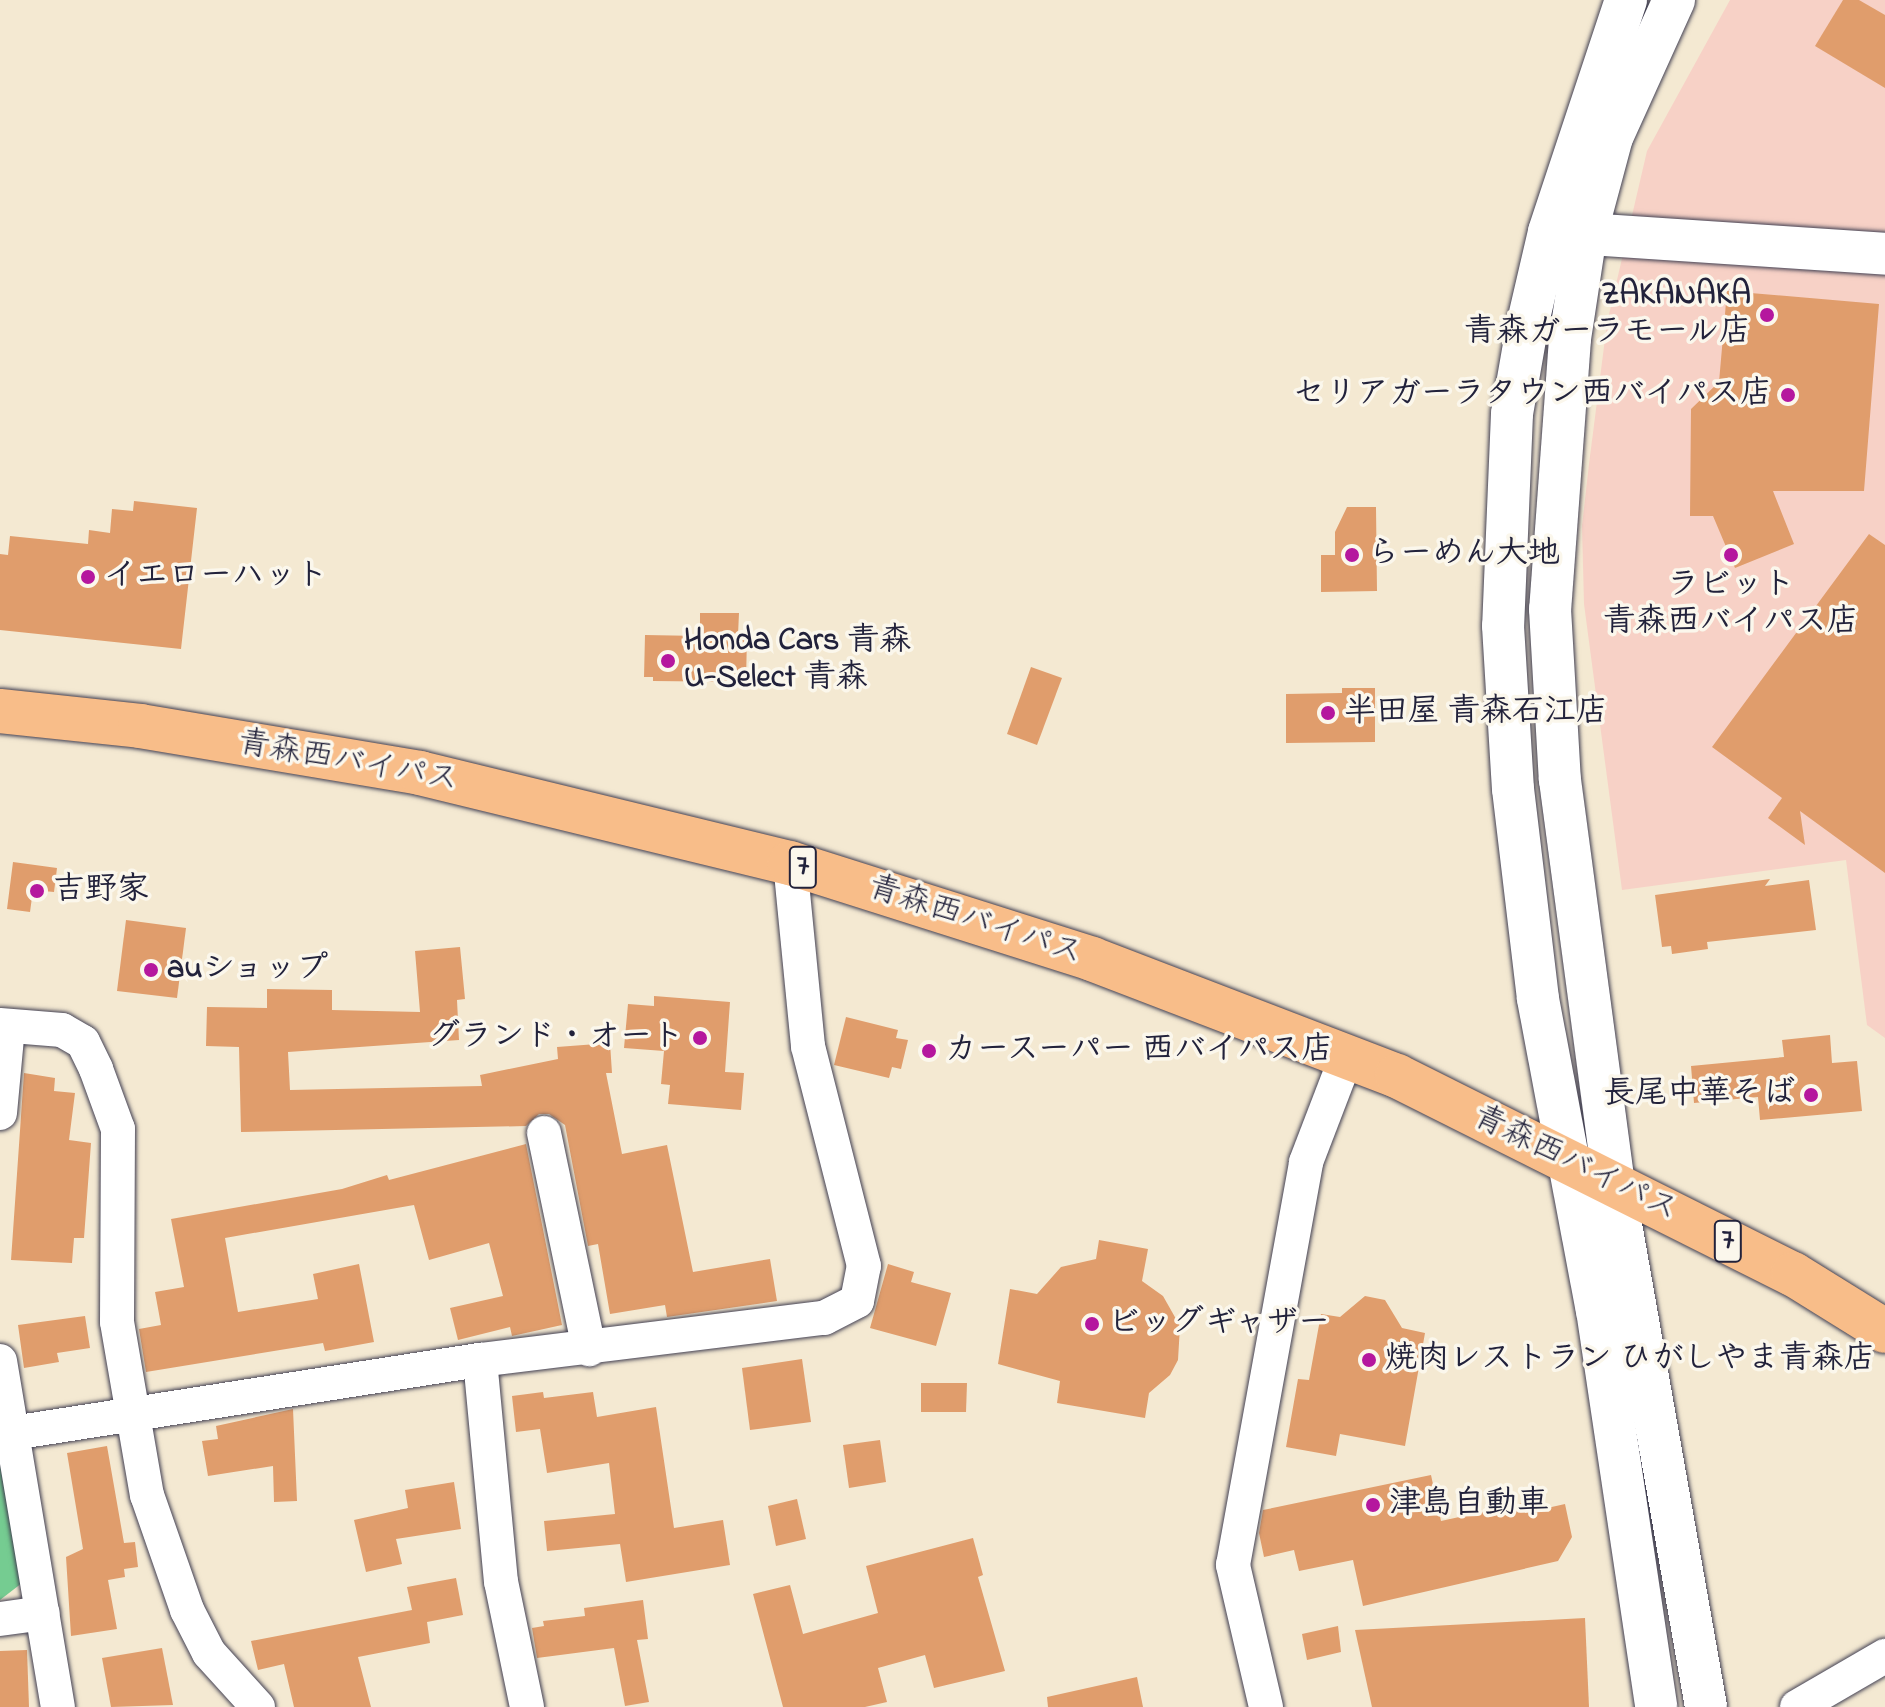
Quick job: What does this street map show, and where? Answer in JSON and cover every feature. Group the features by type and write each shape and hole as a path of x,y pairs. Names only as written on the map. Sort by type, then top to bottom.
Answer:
{"highway":[{"name":"青森西バイパス","path":"0,711 140,726 420,773 790,863 1092,959 1347,1055 1793,1274 1885,1331"}],"street":[{"path":"1626,0 1568,233 1512,414 1503,626 1513,789 1538,999 1565,1162 1597,1310 1656,1707"},
{"path":"1674,0 1568,233 1570,339 1550,609 1560,780 1614,1185 1706,1707"},
{"path":"1568,233 1885,254"},
{"path":"6,1434 133,1411 480,1360 824,1318 857,1301 864,1266 808,1046 790,863"},
{"path":"0,1113 4,1026 62,1030 83,1042 118,1129 117,1322 147,1495 187,1610 209,1653 258,1707"},
{"path":"1266,1707 1233,1565 1306,1162 1347,1055"},
{"path":"544,1133 589,1349"},
{"path":"480,1360 501,1582 527,1707"},
{"path":"0,1361 6,1434 43,1613 58,1707"},
{"path":"0,1619 43,1613"},
{"path":"1797,1707 1885,1656"}],"shaded area":[{"path":"1730,0 1885,0 1885,1038 1867,1025 1846,860 1622,890 1584,604 1582,526 1589,464 1607,323 1647,151"}],"green space":[{"path":"0,1464 22,1583 0,1600"}],"building":[{"path":"1843,0 1859,0 1885,15 1885,88 1815,46"},
{"name":"セリアガーラタウン西バイパス店","path":"1727,291 1879,304 1864,491 1773,491 1794,544 1735,568 1713,516 1690,516 1691,409 1719,382"},
{"path":"134,501 197,508 181,649 0,630 0,554 8,555 10,536 88,544 89,530 110,533 112,509 133,511"},
{"path":"1347,507 1376,507 1377,591 1321,592 1321,555 1335,555 1335,532"},
{"path":"1869,534 1885,545 1885,873 1800,811 1805,845 1768,818 1782,798 1712,747"},
{"path":"700,613 739,613 738,635 747,635 746,682 653,681 653,677 644,677 645,635 700,636"},
{"path":"1031,667 1062,678 1037,745 1007,734"},
{"path":"1342,688 1375,688 1375,742 1286,743 1286,694 1342,693"},
{"path":"13,862 57,868 54,892 33,890 30,912 7,909"},
{"path":"1770,879 1765,886 1809,880 1816,930 1707,942 1708,949 1672,954 1671,946 1662,947 1655,895"},
{"path":"126,920 186,928 177,998 117,991"},
{"path":"460,947 465,999 457,1000 459,1040 288,1052 290,1090 482,1086 480,1075 558,1059 557,1047 610,1043 612,1073 606,1073 622,1154 667,1145 693,1272 770,1259 777,1301 667,1317 665,1305 610,1314 598,1244 588,1246 565,1125 549,1114 539,1114 526,1126 241,1132 239,1047 206,1046 207,1007 267,1008 267,989 332,990 332,1010 420,1012 415,951"},
{"path":"654,996 730,1002 725,1072 744,1073 741,1110 668,1104 670,1085 661,1084 664,1051 624,1048 628,1004 654,1006"},
{"path":"846,1017 898,1030 896,1038 908,1040 901,1069 892,1067 889,1078 834,1065"},
{"path":"1830,1035 1832,1063 1857,1061 1862,1111 1760,1120 1758,1097 1694,1103 1691,1066 1784,1057 1782,1040"},
{"path":"24,1073 55,1078 54,1091 75,1093 69,1140 91,1143 84,1238 74,1238 72,1263 11,1260"},
{"path":"526,1144 562,1325 512,1336 510,1327 458,1340 450,1308 503,1296 489,1243 429,1260 414,1205 225,1238 238,1312 318,1299 313,1274 359,1264 374,1342 325,1351 323,1343 146,1372 139,1329 161,1325 155,1292 184,1287 171,1219 342,1189 387,1175 389,1180"},
{"path":"1099,1240 1148,1249 1142,1281 1163,1296 1180,1326 1178,1360 1170,1375 1149,1393 1145,1418 1057,1403 1060,1381 998,1364 1010,1289 1037,1294 1061,1267 1096,1259"},
{"path":"888,1264 914,1272 911,1282 951,1293 936,1346 870,1328"},
{"path":"1365,1296 1385,1300 1402,1328 1425,1333 1405,1446 1340,1434 1336,1456 1286,1447 1298,1379 1309,1380 1321,1314 1340,1317"},
{"path":"85,1316 90,1348 57,1353 59,1362 24,1368 18,1325"},
{"path":"802,1359 811,1422 750,1430 742,1368"},
{"path":"921,1383 967,1383 966,1412 921,1412"},
{"path":"543,1392 544,1398 593,1392 597,1417 656,1407 674,1528 723,1520 730,1565 626,1582 620,1544 547,1551 544,1521 615,1514 609,1463 547,1473 540,1429 516,1432 512,1396"},
{"path":"293,1409 297,1501 274,1502 273,1466 208,1476 202,1441 218,1439 216,1426"},
{"path":"880,1440 886,1482 849,1488 843,1445"},
{"path":"107,1446 124,1543 135,1542 138,1567 124,1569 125,1577 108,1580 117,1629 71,1636 66,1557 83,1549 67,1453"},
{"path":"1431,1475 1441,1521 1523,1503 1525,1513 1565,1504 1572,1537 1558,1561 1363,1606 1353,1560 1299,1571 1294,1550 1264,1557 1259,1533 1263,1510"},
{"path":"454,1482 461,1529 396,1539 402,1564 366,1572 354,1520 408,1508 405,1490"},
{"path":"797,1499 806,1539 776,1546 768,1506"},
{"path":"973,1538 983,1575 978,1577 1005,1671 934,1688 925,1655 878,1668 887,1702 865,1707 783,1707 753,1594 790,1585 803,1634 878,1613 866,1566"},
{"path":"456,1578 463,1615 427,1622 430,1643 358,1657 371,1707 294,1707 284,1664 258,1670 251,1641 412,1610 407,1587"},
{"path":"643,1600 648,1639 637,1640 649,1702 625,1706 614,1648 537,1658 532,1628 544,1626 543,1621 585,1616 584,1608"},
{"path":"1585,1618 1589,1707 1372,1707 1355,1630"},
{"path":"1338,1626 1341,1652 1307,1660 1302,1634"},
{"path":"162,1648 173,1705 111,1707 102,1658"},
{"path":"27,1650 29,1707 0,1707 0,1651"},
{"path":"1137,1677 1143,1707 1048,1707 1047,1697"}],"place":[{"name":"ZAKANAKA 青森ガーラモール店","path":"1767,315"},
{"name":"セリアガーラタウン西バイパス店","path":"1788,395"},
{"name":"らーめん大地","path":"1352,555"},
{"name":"ラビット 青森西バイパス店","path":"1731,555"},
{"name":"イエローハット","path":"88,577"},
{"name":"Honda Cars 青森 U-Select 青森","path":"668,661"},
{"name":"半田屋 青森石江店","path":"1328,713"},
{"name":"吉野家","path":"37,891"},
{"name":"auショップ","path":"151,970"},
{"name":"グランド・オート","path":"700,1038"},
{"name":"カースーパー 西バイパス店","path":"929,1051"},
{"name":"長尾中華そば","path":"1811,1095"},
{"name":"ビッグギャザー","path":"1092,1324"},
{"name":"焼肉レストラン ひがしやま青森店","path":"1369,1360"},
{"name":"津島自動車","path":"1373,1505"}]}
